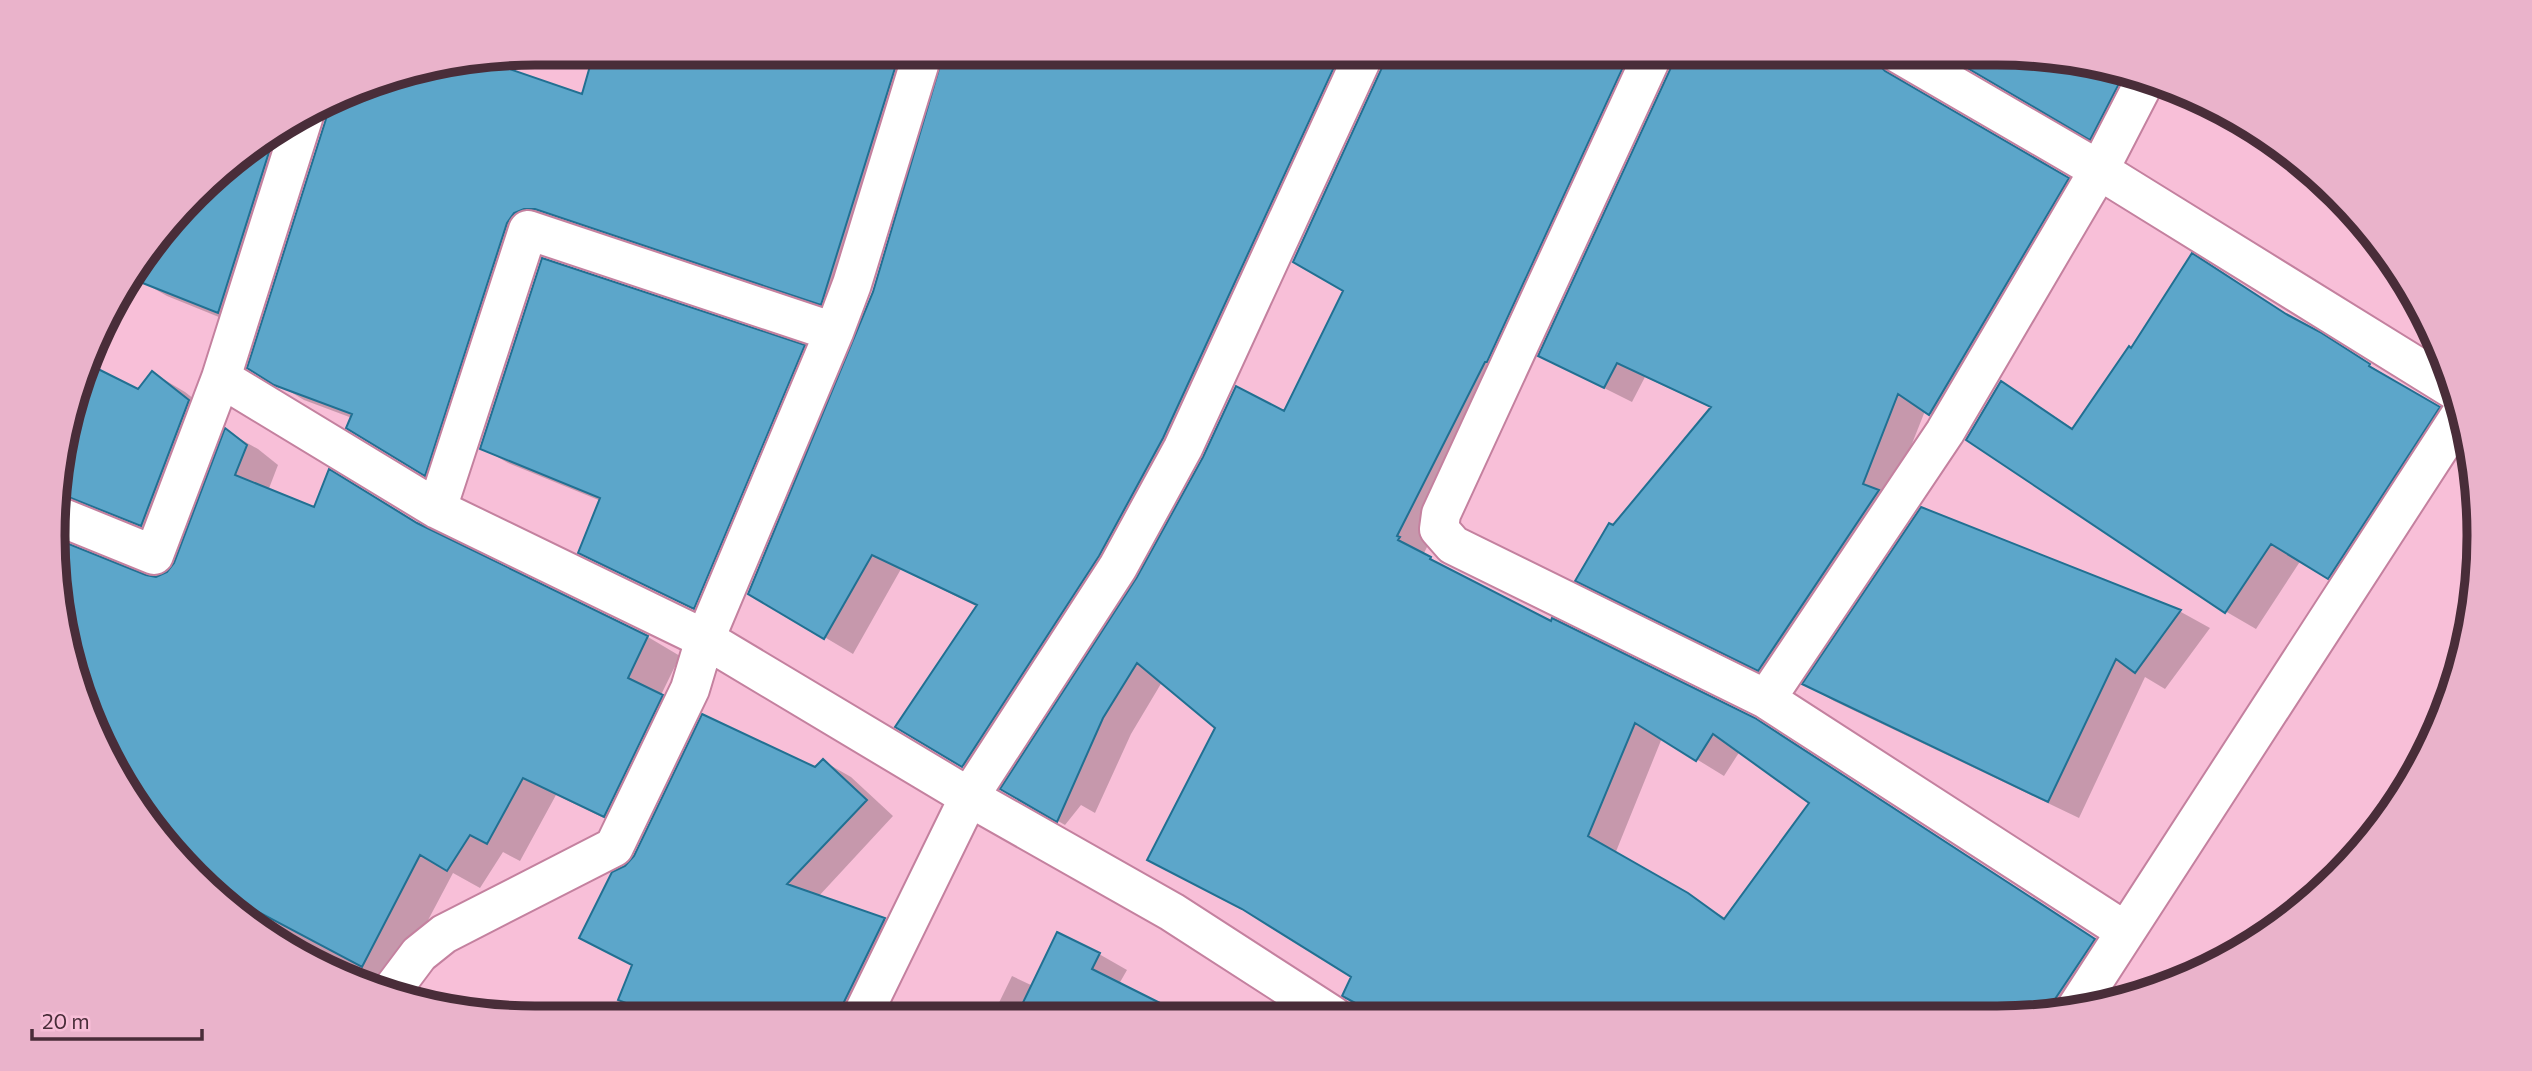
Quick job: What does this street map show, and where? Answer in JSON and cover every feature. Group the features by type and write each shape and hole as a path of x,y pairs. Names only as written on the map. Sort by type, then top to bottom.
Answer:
{"street":[{"path":"395,984 419,954 444,934 614,847 690,689 705,639 834,332 852,284 919,65"},
{"path":"867,1006 969,797 1118,568 1183,448 1359,65"},
{"path":"1648,65 1441,514 1439,529 1453,545 1766,699 2125,931"},
{"path":"1918,65 2099,170 2441,382"},
{"path":"1766,699 1945,432 2099,170 2141,88"},
{"path":"66,519 154,555 221,378 300,128"},
{"path":"437,509 528,230 834,332"},
{"path":"221,378 437,509 705,639 969,797 1172,912 1318,1006"},
{"path":"2083,998 2454,425"}],"building":[{"path":"590,65 896,65 821,305 535,209 524,209 514,213 507,223 425,476 346,428 352,414 274,385 247,368 326,119 325,114 414,81 502,66 582,94"},
{"path":"940,65 1335,65 1163,438 1099,556 962,767 895,727 977,605 872,555 824,639 748,594 873,292"},
{"path":"1383,65 1624,65 1487,362 1397,536 1400,537 1398,540 1551,621 1552,618 1755,718 2095,939 2053,1003 1996,1006 1361,1006 1342,996 1351,977 1242,909 1147,860 1215,728 1137,663 1103,718 1057,822 1000,789 1137,577 1203,457 1236,386 1284,411 1343,291 1293,262","holes":["1635,723 1696,761 1713,734 1809,803 1724,919 1688,893 1588,836"]},
{"path":"1672,65 1879,65 2069,178 1929,415 1898,394 1863,484 1879,490 1758,671 1575,581 1609,523 1613,525 1711,407 1617,363 1604,388 1538,356"},
{"path":"1962,65 2058,69 2120,82 2090,140"},
{"path":"271,146 218,313 139,282 162,249 203,203"},
{"path":"2192,253 2286,314 2320,332 2370,364 2369,366 2440,407 2328,579 2271,544 2225,613 1966,440 2001,381 2072,429 2129,346 2131,348"},
{"path":"542,258 805,345 694,609 578,553 600,498 480,449"},
{"path":"96,368 138,389 152,371 189,400 141,526 67,496 74,444"},
{"path":"225,428 247,445 235,475 314,507 329,469 417,523 648,636 628,678 663,695 604,817 523,778 487,844 470,835 447,871 420,855 362,967 242,903 225,889 162,822 113,744 81,657 69,597 65,543 156,577 167,572 174,563"},
{"path":"1921,507 2181,610 2135,673 2116,659 2048,802 1802,684"},
{"path":"702,714 815,767 823,759 867,800 787,884 885,918 842,1006 634,1006 618,1000 632,965 579,938 612,872 625,866 634,856"},
{"path":"1057,932 1100,953 1092,969 1166,1006 1021,1006"}]}
